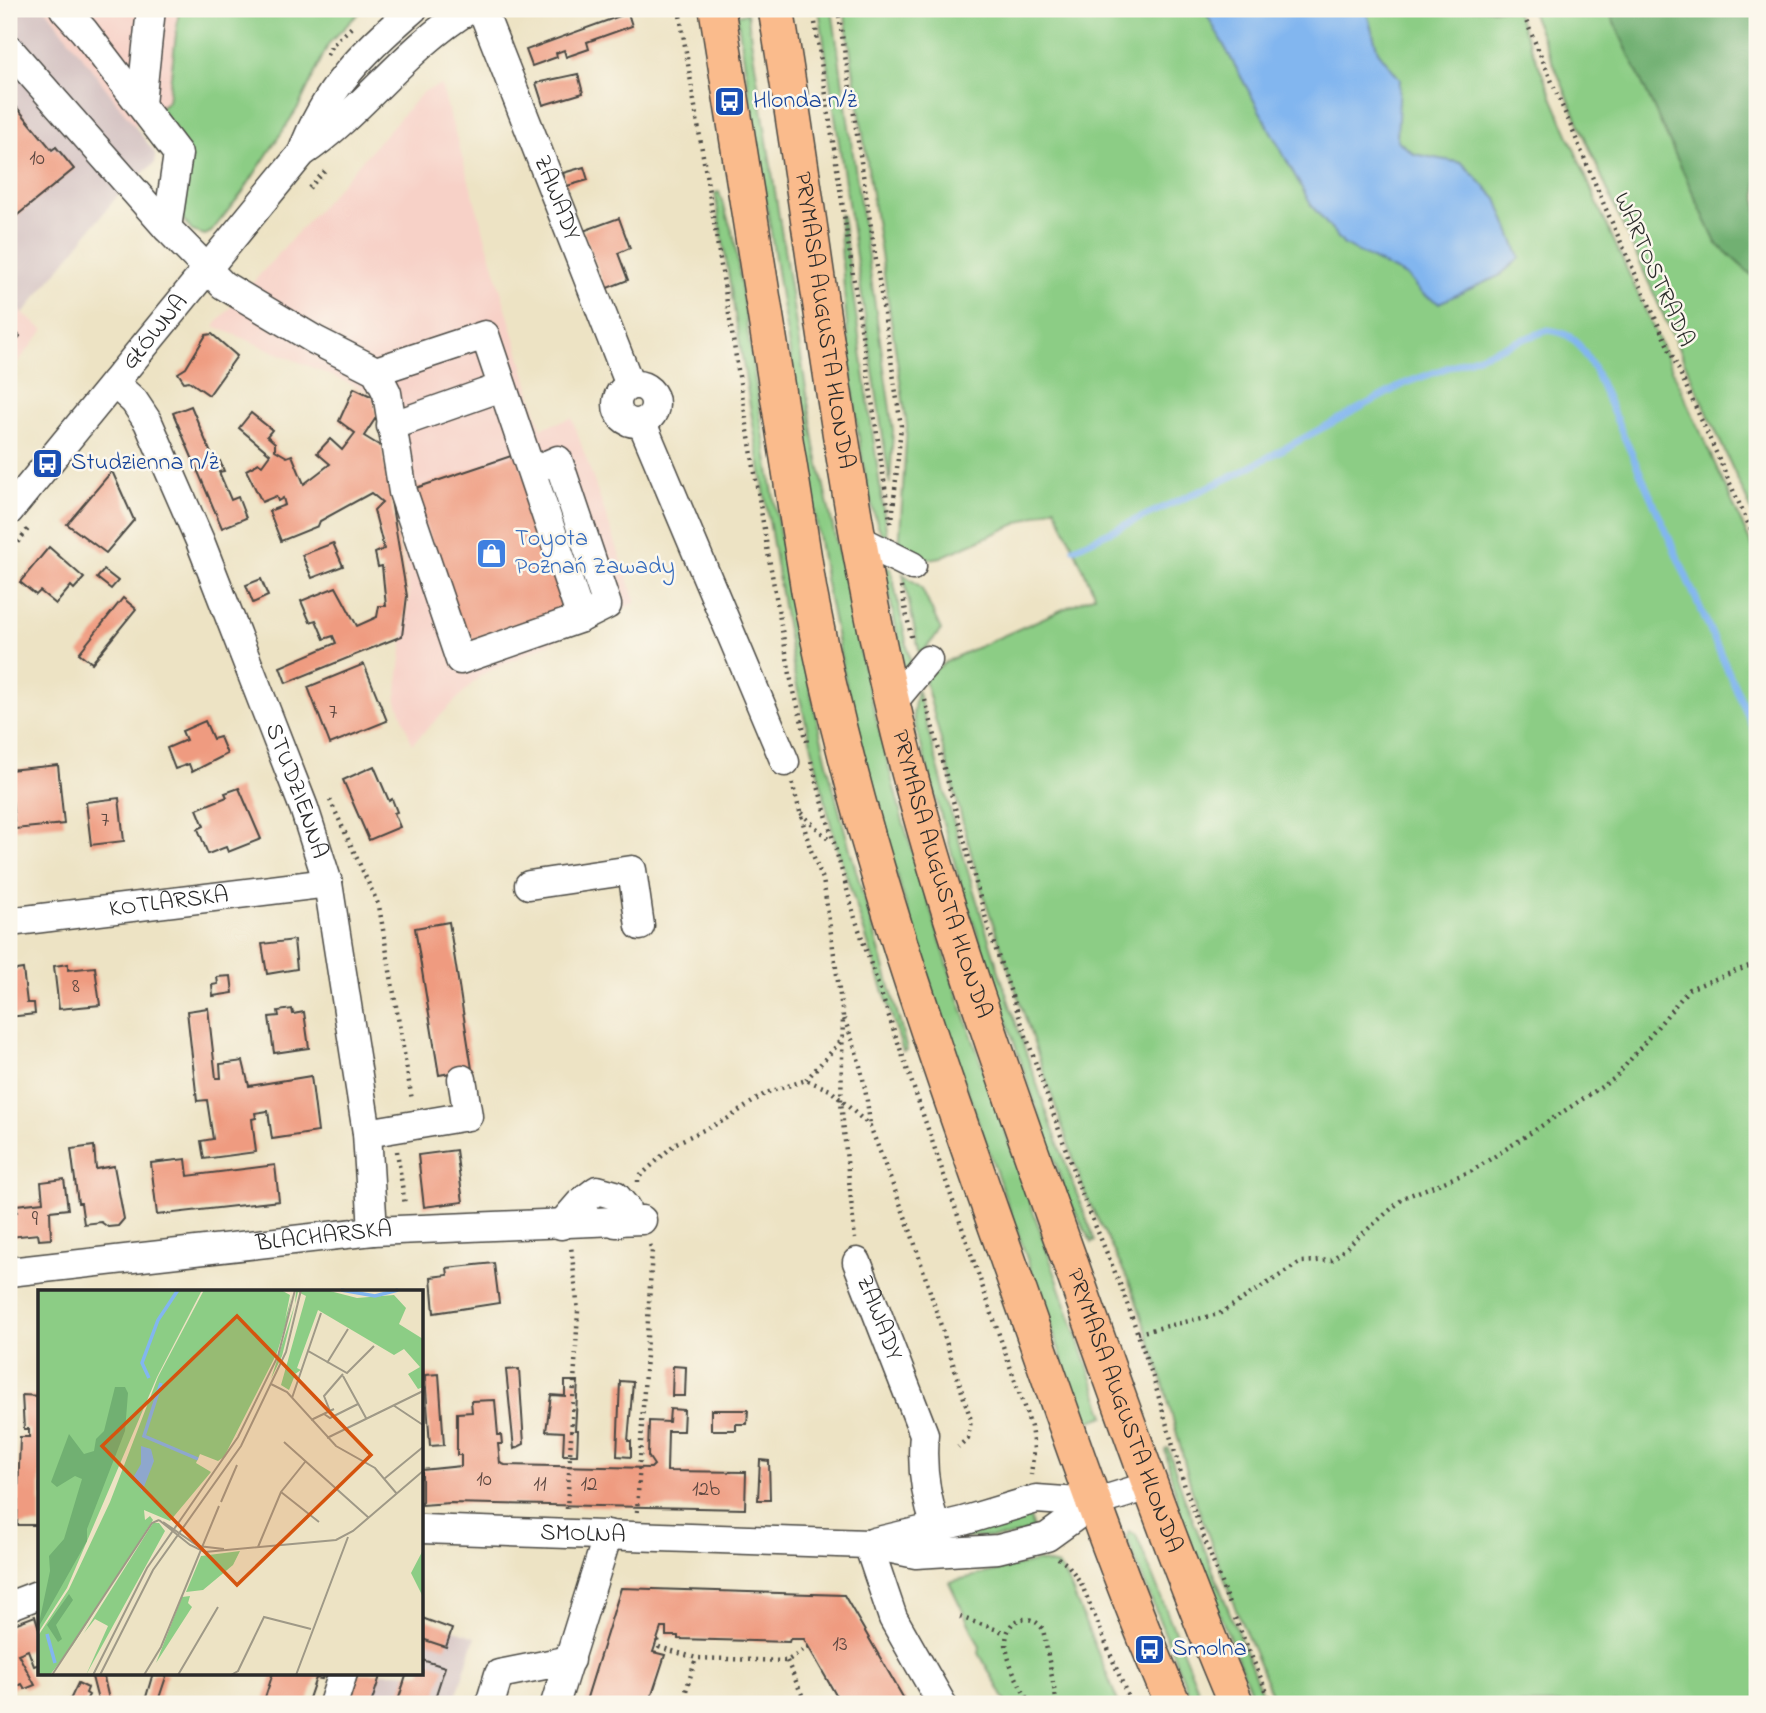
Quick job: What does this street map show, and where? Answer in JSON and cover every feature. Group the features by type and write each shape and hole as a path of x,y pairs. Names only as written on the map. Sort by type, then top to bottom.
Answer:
{"main road":[{"path":"717,9 794,506 823,669 854,793 886,907 927,1028 1094,1503 1173,1704"},
{"name":"PRYMASA AUGUSTA HLONDA","path":"776,9 858,539 892,703 932,855 961,949 1149,1486 1236,1704"}],"street":[{"path":"64,9 178,154 167,228"},
{"path":"141,104 151,9"},
{"name":"GŁÓWNA","path":"302,153 318,112 331,94 371,46 413,9"},
{"name":"GŁÓWNA","path":"15,513 114,383 302,153 340,124 426,39 470,9"},
{"name":"ZAWADY","path":"482,9 502,54 630,386 644,386 655,397 654,413 642,423 785,762"},
{"path":"9,49 207,270 240,297 376,371 387,393 403,492 460,660 581,618 607,605 558,460 549,464"},
{"path":"376,371 485,335 581,618"},
{"name":"STUDZIENNA","path":"114,383 134,401 148,422 200,541 304,807 328,883 367,1133 373,1231"},
{"path":"391,426 502,387"},
{"path":"858,539 912,566"},
{"path":"892,703 929,660"},
{"path":"529,885 632,870 640,926"},
{"name":"KOTLARSKA","path":"9,922 328,883"},
{"path":"367,1133 468,1116 462,1079"},
{"path":"564,1225 580,1203 597,1190 615,1195 626,1208 629,1221"},
{"name":"BLACHARSKA","path":"9,1272 373,1231 564,1225"},
{"name":"ZAWADY","path":"856,1262 924,1434 921,1465 929,1508 936,1527"},
{"name":"SMOLNA","path":"424,1529 868,1544 916,1554 998,1549 1047,1537 1094,1503 1149,1486"},
{"name":"SMOLNA","path":"868,1544 1036,1499 1094,1503"},
{"path":"555,1704 608,1534"},
{"path":"868,1544 893,1618 942,1704"},
{"path":"9,1606 38,1595"},
{"path":"490,1704 499,1674 570,1660"},
{"path":"333,1704 343,1674"}],"path":[{"path":"502,54 512,48 509,23 517,9"},
{"path":"838,9 901,426 891,529"},
{"name":"WARTOSTRADA","path":"1521,9 1610,218 1757,543"},
{"path":"303,194 330,166"},
{"path":"9,553 15,513"},
{"path":"785,762 823,879 842,1016 858,1051 870,1126 911,1232 971,1420 968,1438 958,1447"},
{"path":"800,812 832,843"},
{"path":"1138,1334 1219,1314 1301,1262 1332,1260 1405,1197 1472,1171 1615,1079 1689,989 1757,962"},
{"name":"ZAWADY","path":"842,1016 841,1102 856,1262"},
{"path":"637,1513 652,1250 629,1221 638,1178 676,1143 727,1119 766,1093 806,1080 842,1040"},
{"path":"806,1080 830,1090 870,1126"},
{"path":"394,1129 408,1230"},
{"path":"564,1225 578,1311 567,1509"},
{"path":"1111,1263 1138,1334 1206,1545 1272,1704"},
{"path":"1030,1480 1034,1449"},
{"path":"1052,1554 1068,1565 1081,1583 1130,1704"},
{"path":"960,1617 1006,1633"},
{"path":"1030,1704 1008,1653 1006,1633 1013,1623 1026,1618 1038,1623 1043,1629 1057,1704"},
{"path":"657,1640 659,1647 696,1658 787,1661 808,1647"},
{"path":"682,1704 696,1658"},
{"path":"787,1661 806,1704"}],"shaded area":[{"path":"9,9 46,9 155,153 155,163 122,190 23,314 9,302"},
{"path":"46,9 179,9 168,101 134,126"},
{"path":"441,85 541,428 572,418 636,602 481,675 412,744 396,698 409,595 377,395 214,326 423,92"},
{"path":"9,302 44,330 9,373"},
{"path":"424,1619 475,1637 454,1704 349,1704 360,1674 424,1674"}],"green space":[{"path":"179,9 363,9 329,43 299,106 242,193 211,232 205,235 192,231 182,218 155,106 160,107 168,101"},
{"path":"819,9 832,9 893,430 890,484"},
{"path":"844,9 1515,9 1600,210 1757,557 1757,1704 1276,1704 1236,1610 1193,1494 1160,1371 1131,1286 1086,1196 978,879 924,677 951,659 1095,595 1055,507 941,557 929,559 899,549 907,426"},
{"path":"1530,9 1757,9 1757,523 1613,203"},
{"path":"1608,9 1757,9 1757,280 1716,243"},
{"path":"747,13 815,446 870,695 902,818 954,985 1105,1416 1085,1423 933,993 882,828 849,699 825,578 737,15"},
{"path":"719,192 734,237 774,497 810,690 844,829 907,1050 903,1051 835,841 795,678 715,193"},
{"path":"839,215 842,215 888,543 877,521 859,439"},
{"path":"884,567 891,569 911,665 904,669"},
{"path":"903,574 921,587 941,630 920,655"},
{"path":"917,689 955,829 998,968 1044,1105 1095,1241 1092,1243 1067,1197 962,889 916,728 913,714"},
{"path":"1168,1448 1185,1500 1266,1704 1256,1704 1182,1521 1165,1450"},
{"path":"1029,1513 1033,1530 1007,1537 909,1539"},
{"path":"1129,1531 1136,1535 1204,1704 1193,1704 1127,1539"},
{"path":"1037,1561 1058,1566 1066,1576 1119,1704 1007,1704 979,1653 980,1647 949,1582"}],"water":[{"path":"1204,9 1361,9 1367,13 1378,51 1400,79 1397,140 1414,154 1462,163 1497,199 1520,258 1499,276 1439,303 1422,294 1408,277 1344,245 1311,205"}],"building":[{"path":"628,13 632,26 587,42 589,49 566,57 564,50 556,53 557,57 532,66 526,50"},
{"path":"578,74 583,93 543,105 536,83"},
{"path":"9,98 52,150 56,147 74,169 15,217 9,209"},
{"path":"584,167 588,180 567,186 563,173"},
{"path":"619,218 630,248 618,253 628,280 605,289 583,231"},
{"path":"9,326 20,336 9,350"},
{"path":"212,334 237,356 209,395 189,381 184,382 178,373 186,368 206,335"},
{"path":"354,388 373,397 377,416 364,436 382,447 407,596 402,636 286,683 280,667 336,643 333,636 324,639 316,620 310,622 301,601 336,587 357,626 377,617 379,606 386,606 382,566 378,567 375,553 384,549 374,510 382,502 371,493 320,521 318,526 281,541 269,511 285,505 283,498 278,501 276,496 262,502 246,470 259,463 262,465 270,454 239,428 251,413 272,430 267,436 275,443 275,450 287,457 292,455 304,484 330,464 317,453 330,439 342,450 355,433 339,421"},
{"path":"191,406 215,463 220,461 224,471 219,472 231,500 238,497 246,518 222,528 173,413"},
{"name":"Toyota Poznań Zawady","path":"517,454 572,617 468,652 413,489"},
{"path":"112,471 134,520 106,553 67,524"},
{"path":"333,543 343,566 312,578 302,555"},
{"path":"49,547 84,578 74,589 71,586 56,604 40,591 36,595 20,582"},
{"path":"104,570 118,581 111,589 97,578"},
{"path":"261,579 268,596 253,603 246,585"},
{"path":"123,598 136,609 92,663 79,653"},
{"path":"364,664 387,721 330,744 308,687"},
{"path":"205,721 213,739 220,737 227,754 192,772 189,764 175,769 167,748 186,740 182,731"},
{"path":"58,765 64,824 15,829 9,770"},
{"path":"374,766 389,801 392,799 400,827 369,840 343,780"},
{"path":"239,788 261,839 228,852 226,847 208,854 198,829 204,826 197,809 227,797 225,793"},
{"path":"119,798 124,841 91,845 86,802"},
{"path":"449,922 472,1069 439,1075 415,928"},
{"path":"294,940 297,969 267,974 262,944"},
{"path":"68,964 68,970 95,967 100,1005 59,1009 54,966"},
{"path":"23,969 27,1003 34,1003 35,1014 9,1017 9,971"},
{"path":"231,976 233,993 213,996 212,985 218,984 217,977"},
{"path":"208,1008 216,1078 221,1078 220,1064 243,1061 249,1086 311,1076 318,1132 272,1139 268,1111 255,1113 256,1118 252,1119 256,1152 204,1159 201,1141 213,1139 207,1100 197,1101 187,1011"},
{"path":"292,1009 293,1014 304,1012 309,1048 274,1053 269,1017 279,1016 278,1011"},
{"path":"94,1146 96,1169 114,1166 124,1219 118,1226 108,1227 101,1222 84,1224 81,1203 78,1203 71,1149"},
{"path":"456,1150 463,1202 424,1207 418,1155"},
{"path":"186,1159 188,1176 275,1165 279,1201 157,1215 151,1163"},
{"path":"64,1179 68,1209 50,1211 51,1239 39,1240 38,1234 10,1237 9,1213 17,1212 16,1205 43,1202 41,1182"},
{"path":"494,1263 499,1303 434,1313 431,1277 448,1275 447,1268"},
{"path":"673,1366 686,1367 685,1396 672,1396"},
{"path":"519,1369 524,1444 514,1449 506,1370"},
{"path":"439,1374 444,1445 430,1446 425,1375"},
{"path":"565,1381 578,1381 575,1430 578,1430 577,1455 563,1455 564,1432 546,1431 551,1395 565,1396"},
{"path":"620,1381 633,1382 628,1441 631,1441 631,1457 617,1456"},
{"path":"22,1395 38,1396 38,1525 17,1525 20,1437 29,1437 29,1429 24,1429"},
{"path":"495,1400 498,1435 501,1435 502,1444 498,1444 500,1463 505,1465 651,1468 654,1465 648,1456 649,1421 669,1422 670,1409 684,1410 683,1431 668,1431 667,1471 746,1472 745,1509 450,1503 424,1505 424,1470 461,1466 461,1455 457,1455 457,1413 472,1412 471,1401"},
{"path":"711,1410 748,1410 747,1424 736,1424 736,1430 711,1430"},
{"path":"760,1460 769,1461 770,1500 758,1500"},
{"path":"621,1588 844,1595 907,1704 841,1704 804,1639 790,1639 789,1642 678,1639 678,1636 666,1636 666,1628 661,1628 653,1652 665,1655 649,1704 585,1704"},
{"path":"35,1616 38,1626 38,1665 34,1666 28,1650 18,1654 35,1685 25,1689 22,1684 9,1690 9,1626"},
{"path":"424,1619 452,1629 446,1647 424,1640"},
{"path":"424,1661 445,1667 433,1704 397,1704 407,1674 424,1674"},
{"path":"91,1674 103,1674 110,1704 99,1704"},
{"path":"153,1674 167,1674 157,1704 144,1704"},
{"path":"273,1674 324,1674 322,1679 316,1678 307,1704 263,1704"},
{"path":"358,1674 381,1674 371,1704 348,1704"},
{"path":"78,1683 88,1688 86,1693 89,1695 84,1704 68,1704"}],"waterway":[{"path":"1074,548 1235,475 1406,383 1548,330 1565,334 1576,342 1594,369 1757,736"}],"place":[{"name":"Hlonda n/ż","path":"730,101"},
{"name":"Studzienna n/ż","path":"48,463"},
{"name":"Toyota Poznań Zawady","path":"492,553"},
{"name":"Smolna","path":"1149,1649"}]}
